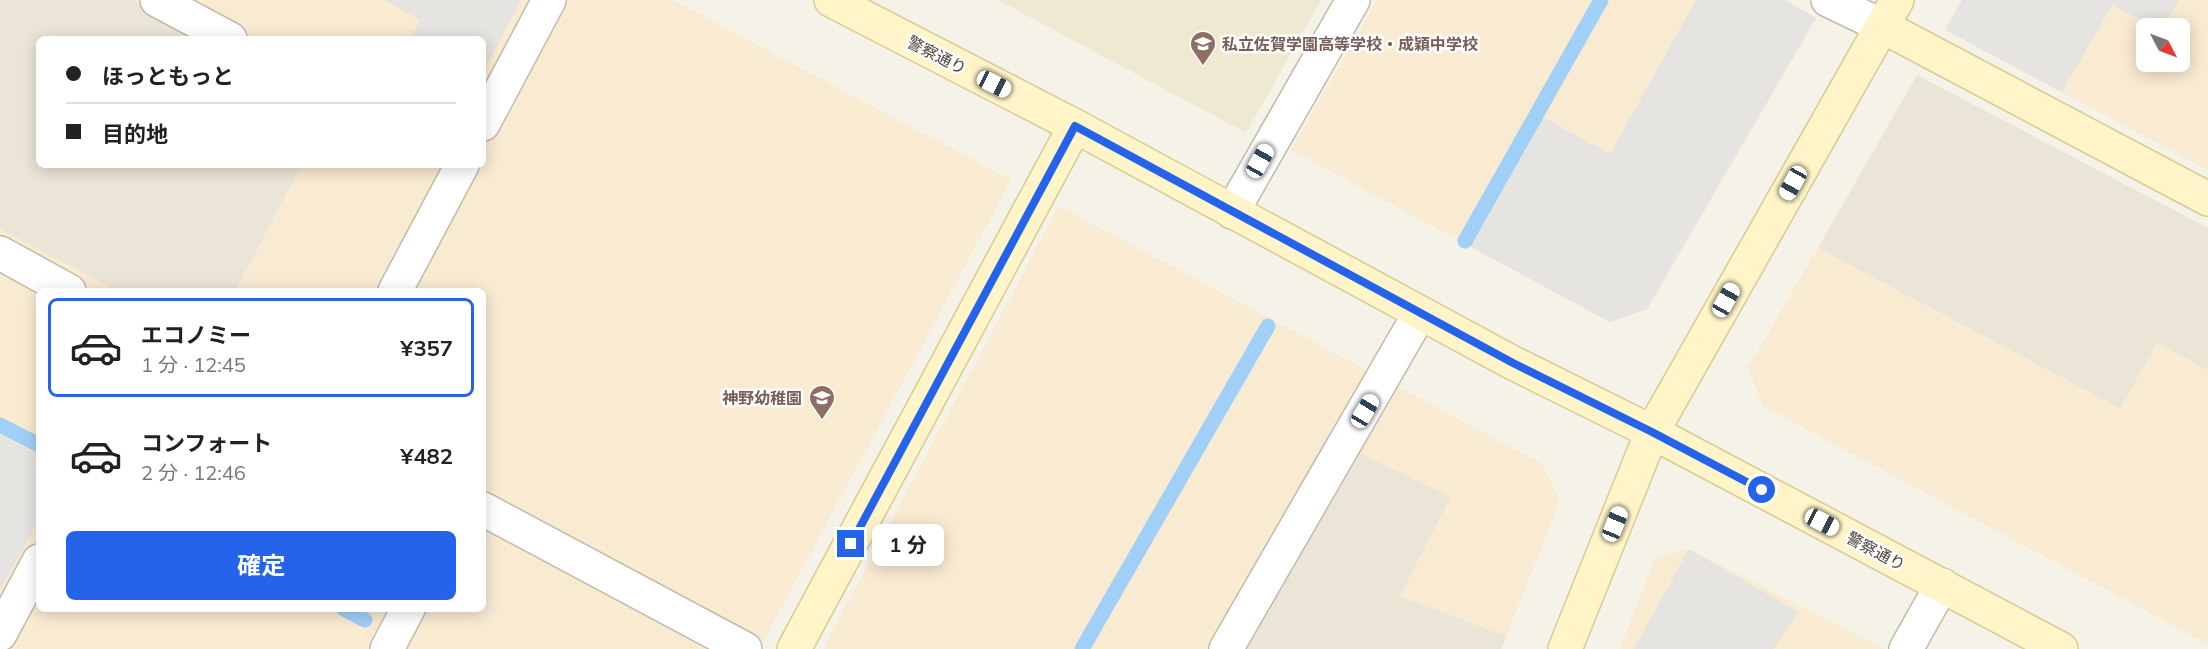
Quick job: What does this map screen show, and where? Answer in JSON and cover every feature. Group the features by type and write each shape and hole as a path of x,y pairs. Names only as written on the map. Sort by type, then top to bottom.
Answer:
{"street":[{"path":"157,0 224,36"},
{"path":"486,118 549,0"},
{"name":"警察通り","path":"831,0 1075,126 1513,363 1652,432 2061,649"},
{"path":"1232,212 1353,0"},
{"path":"1828,0 1890,13 2208,199"},
{"path":"1565,649 1652,432 1890,13"},
{"path":"794,649 1075,126"},
{"path":"397,288 460,168"},
{"path":"0,253 64,288"},
{"path":"1226,649 1420,313"},
{"path":"486,512 745,649"},
{"path":"0,634 36,567"},
{"path":"1906,649 1942,585"},
{"path":"387,649 406,612"}],"shaded area":[{"path":"0,0 133,0 200,36 36,36 36,168 300,168 237,288 111,288 0,229"},
{"path":"133,0 673,0 1011,180 759,649 0,649 0,229 111,288 36,288 36,612 486,612 486,288 237,288 300,168 486,168 486,36 201,36"},
{"path":"384,0 521,0 486,67 486,36 412,36 420,20"},
{"name":"私立佐賀学園高等学校・成穎中学校","path":"998,0 1321,0 1246,133"},
{"path":"1377,0 1785,0 1816,18 1647,309 1610,322 1291,150"},
{"path":"1696,0 1785,0 1816,18 1647,309 1610,322 1467,245 1539,115 1610,154"},
{"path":"1962,0 2208,0 2208,170 1945,30"},
{"path":"1962,0 2179,0 2168,18 2137,18 2112,5 2062,92 1945,30"},
{"path":"1917,75 2208,228 2208,370 2157,343 2121,409 1818,248"},
{"path":"1059,206 1541,463 1560,500 1506,636 1400,596 1451,497 1326,437 1207,649 823,649"},
{"path":"1818,248 2120,409 2157,343 2208,370 2208,644 1763,406 1748,368"},
{"path":"0,434 36,453 36,525 0,591"},
{"path":"1326,436 1451,497 1400,596 1506,636 1501,649 1207,649"},
{"path":"1689,549 1885,649 1620,649 1655,558"},
{"path":"1689,549 1798,612 1773,649 1634,649"}],"waterway":[{"path":"1465,241 1601,0"},
{"path":"1082,649 1268,326"},
{"path":"0,425 36,443"},
{"path":"350,612 365,620"}],"place":[{"name":"私立佐賀学園高等学校・成穎中学校","path":"1203,67"},
{"name":"神野幼稚園","path":"822,421"}],"route":[{"path":"851,544 1075,126 1513,363 1762,490"}]}
